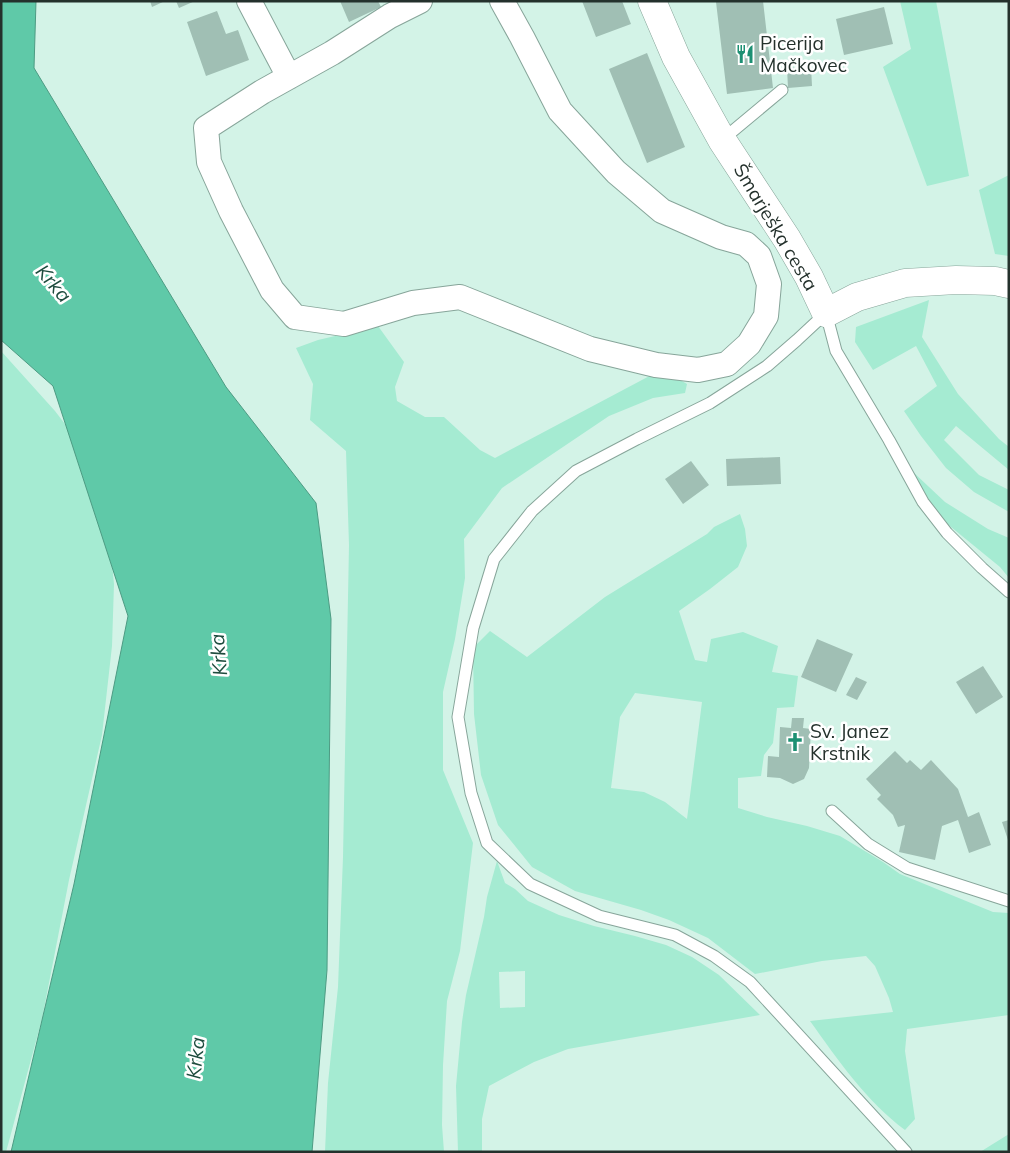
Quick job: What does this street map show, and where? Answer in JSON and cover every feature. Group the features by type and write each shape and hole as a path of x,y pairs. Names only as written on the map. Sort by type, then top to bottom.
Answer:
{"street":[{"path":"249,1 289,77"},
{"path":"420,1 390,16 206,128 209,162 231,211 272,290 295,317 344,324 413,303 460,297 590,349 656,365 698,370 727,364 748,344 766,316 769,284 759,256 746,244 721,237 662,211 616,172 560,111 502,1"},
{"name":"Šmarješka cesta","path":"652,1 676,58 722,140 788,239 826,313 857,297 905,283 956,280 995,281 1009,284"}],"lane":[{"path":"722,140 782,90"},
{"path":"906,1152 750,982 714,956 675,935 599,916 530,884 487,843 471,793 458,717 474,628 494,559 532,512 576,471 710,403 767,366 826,313 836,351 923,502 947,533 1009,592"},
{"path":"832,811 868,844 907,868 1009,902"}],"shaded area":[{"path":"900,1 936,1 969,176 927,186 883,67 911,49"},
{"path":"1009,175 1009,256 995,254 979,190"},
{"path":"929,300 922,337 958,394 999,439 1009,447 1009,470 956,426 944,440 979,475 1009,490 1009,512 974,492 946,468 904,411 937,386 916,346 873,370 855,342 856,327"},
{"path":"378,326 404,362 395,387 397,401 425,417 444,417 480,450 495,458 657,372 675,377 687,384 685,393 653,398 609,416 502,488 464,539 465,578 455,639 443,692 443,770 473,843 460,951 447,1001 443,1065 442,1125 444,1152 325,1152 328,1083 338,987 343,857 349,545 346,451 310,420 313,384 296,348 318,340"},
{"path":"1,351 55,411 84,449 106,501 114,584 112,646 102,735 69,880 42,1019 6,1152 1,1152"},
{"path":"912,471 945,502 988,529 1009,538 1009,578 1000,567 940,518 920,491"},
{"path":"740,514 745,529 747,546 738,567 679,611 695,660 707,662 711,639 743,632 778,646 772,672 798,676 794,707 777,708 773,743 764,755 761,776 738,778 738,808 840,836 900,874 993,912 1009,913 1009,1015 907,1029 905,1051 915,1119 905,1130 865,1093 810,1021 893,1012 875,966 866,956 822,961 755,974 708,938 669,920 575,891 532,867 498,825 481,775 474,714 473,648 490,631 527,657 605,597 707,534 714,527","holes":["635,693 702,702 687,819 665,802 644,792 611,788 620,717"]},
{"path":"497,861 505,883 528,901 559,915 666,945 692,957 719,975 760,1015 568,1049 534,1062 489,1086 482,1119 482,1152 458,1152 456,1086 462,1022 487,897","holes":["525,971 525,1007 500,1008 499,972"]},
{"path":"1009,1134 1009,1152 980,1152"}],"water":[{"name":"Krka","path":"1,1 36,1 34,68 226,387 316,503 331,619 327,970 312,1152 11,1152 74,884 128,616 53,386 1,340"}],"building":[{"path":"150,1 165,1 152,7"},
{"path":"176,1 195,1 179,8"},
{"path":"340,1 378,1 381,7 349,22"},
{"path":"582,1 622,1 631,24 596,37"},
{"path":"763,1 773,88 727,94 716,2"},
{"path":"884,7 893,44 844,55 836,19"},
{"path":"217,11 226,34 238,30 249,60 206,76 187,22"},
{"path":"647,53 685,147 647,163 609,69"},
{"path":"811,67 812,86 788,88 787,68"},
{"path":"780,457 781,484 727,486 726,459"},
{"path":"691,461 709,485 683,504 665,479"},
{"path":"817,639 853,654 836,692 801,677"},
{"path":"983,666 1003,697 976,714 956,682"},
{"path":"856,677 867,682 857,700 846,695"},
{"name":"Sv. Janez Krstnik","path":"792,718 804,718 803,728 811,729 809,768 804,779 793,784 780,778 767,777 768,756 779,757 780,727 791,728"},
{"path":"895,751 907,763 910,760 921,770 931,760 958,789 968,817 979,812 991,845 969,853 958,820 942,826 935,860 899,852 905,825 898,827 893,815 877,799 881,795 866,779"},
{"path":"1009,820 1009,840 1008,840 1002,822"}],"place":[{"name":"Picerija Mačkovec","path":"745,54"},
{"name":"Sv. Janez Krstnik","path":"795,742"}]}
